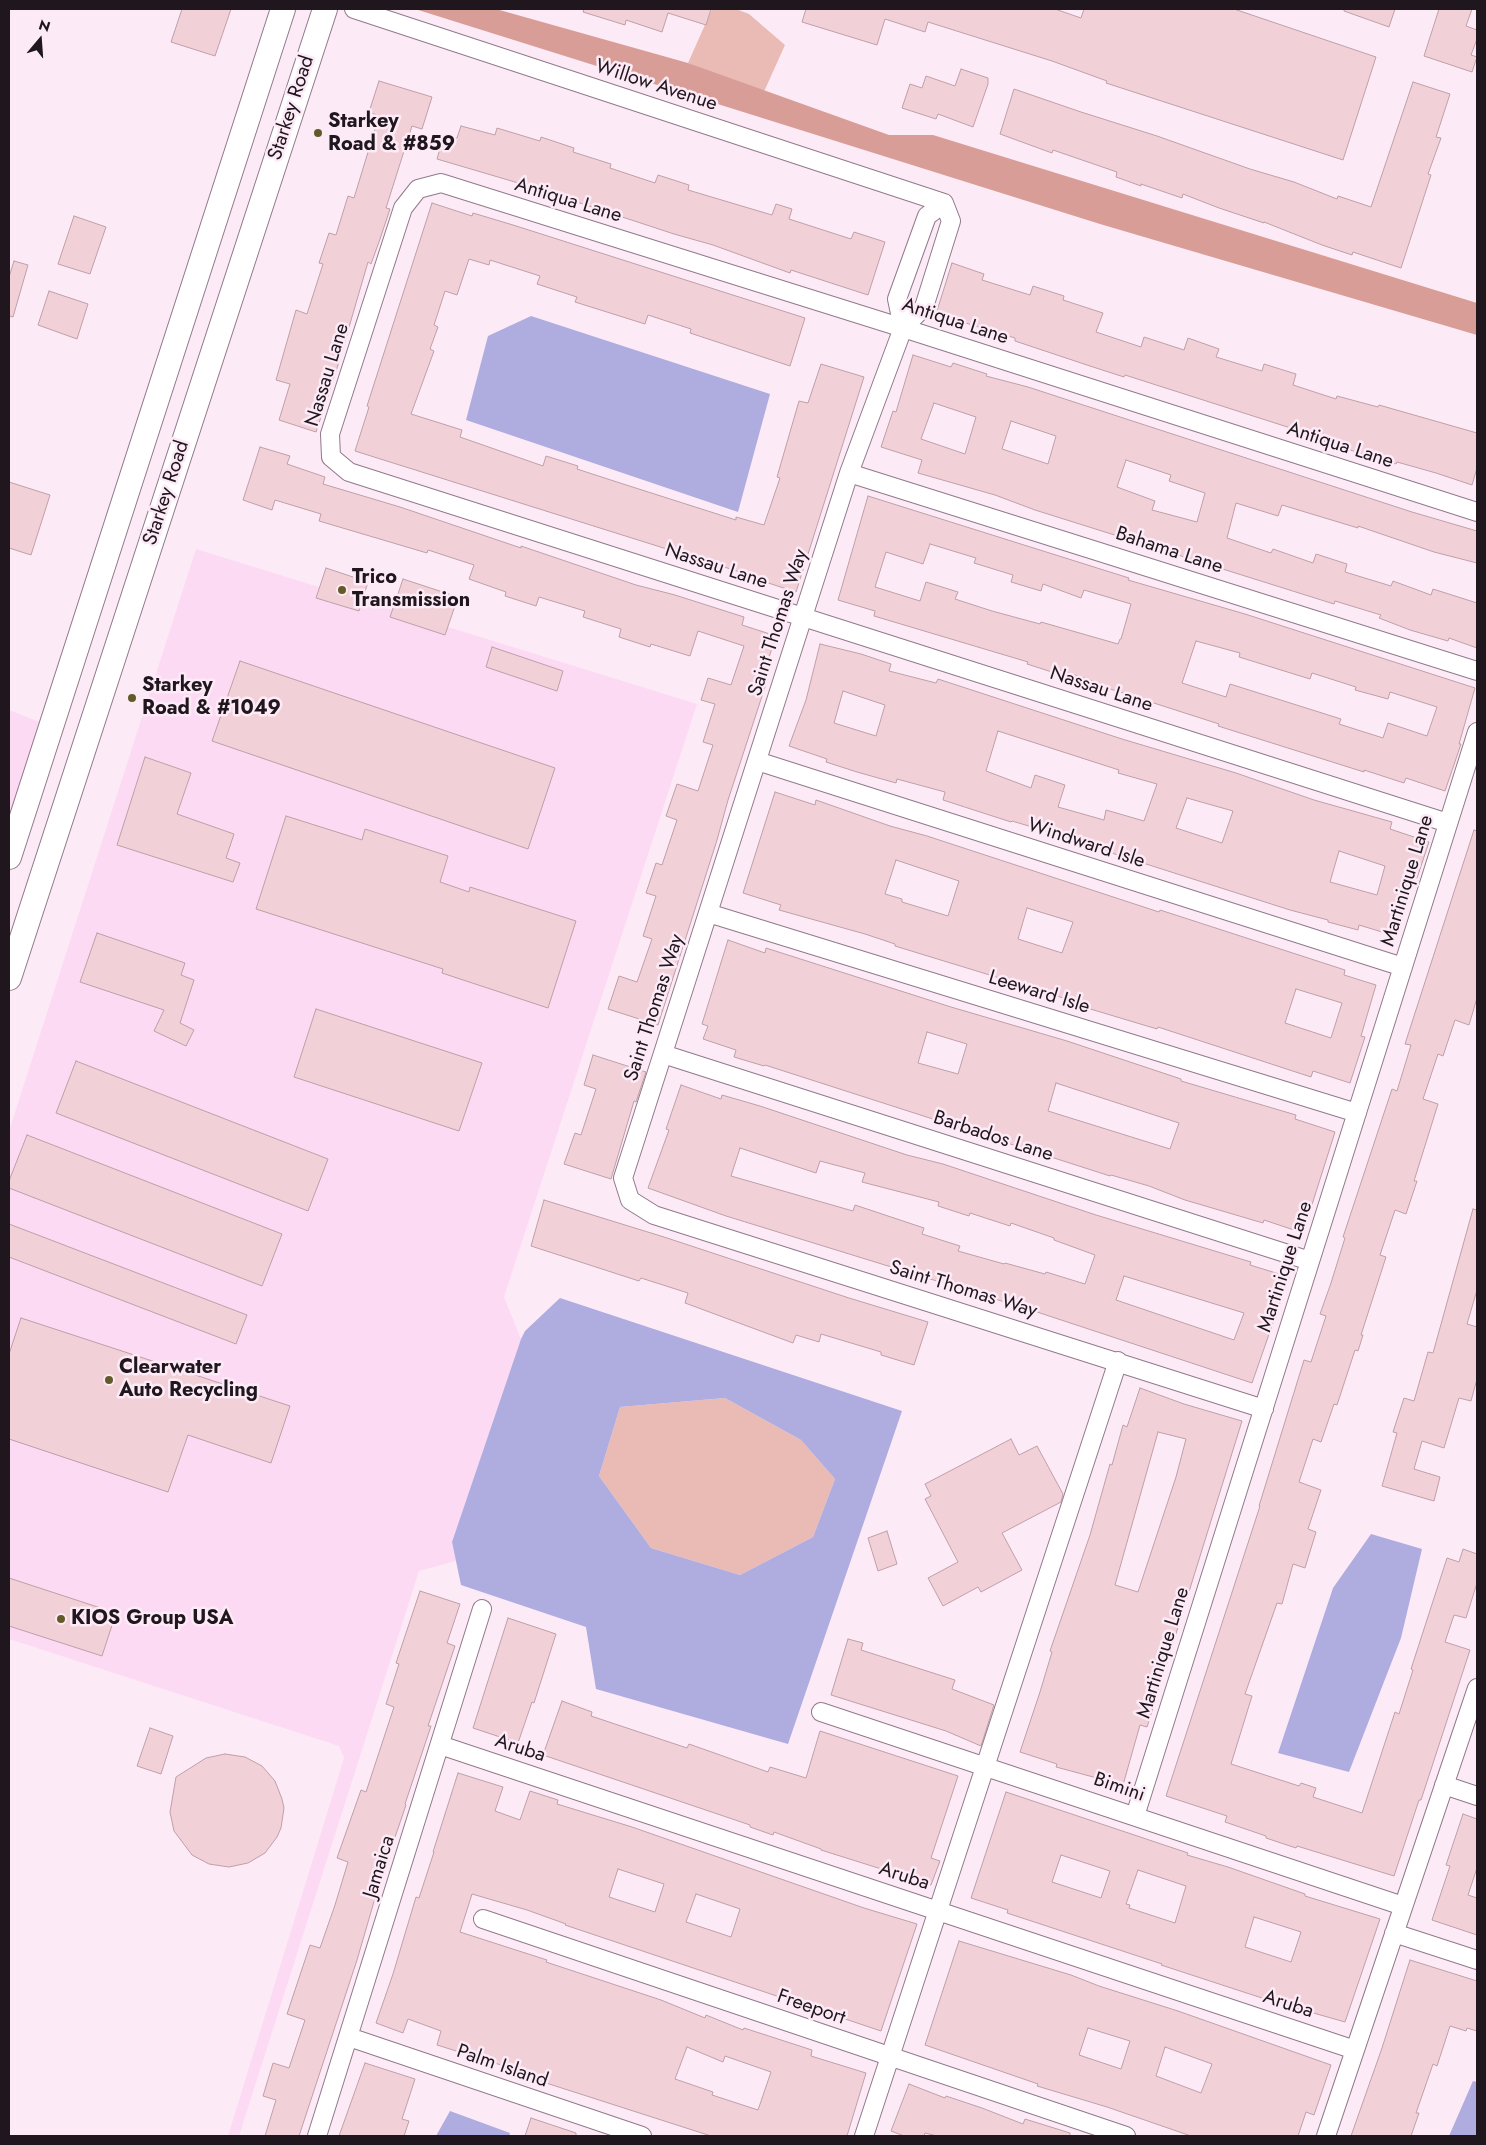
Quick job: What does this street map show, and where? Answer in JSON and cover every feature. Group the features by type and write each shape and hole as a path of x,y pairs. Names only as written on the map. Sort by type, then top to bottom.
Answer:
{"main road":[{"name":"Starkey Road","path":"9,857 283,9"},
{"name":"Starkey Road","path":"9,978 325,9"}],"street":[{"name":"Willow Avenue","path":"354,9 944,203"},
{"name":"Antiqua Lane","path":"418,189 441,183 903,328 1477,512"},
{"name":"Nassau Lane","path":"418,189 403,208 330,434 331,457 349,472 1448,823"},
{"path":"944,203 951,221 924,307 903,328 897,300 927,216 944,203"},
{"name":"Saint Thomas Way","path":"903,328 849,473 623,1178 630,1200 654,1215 1264,1409"},
{"name":"Bahama Lane","path":"849,473 1477,671"},
{"name":"Martinique Lane","path":"1136,1816 1477,732"},
{"name":"Windward Isle","path":"757,761 1403,967"},
{"name":"Leeward Isle","path":"708,913 1357,1113"},
{"name":"Barbados Lane","path":"663,1054 1310,1261"},
{"path":"864,2136 1118,1361"},
{"name":"Jamaica","path":"316,2136 349,2037 482,1609"},
{"path":"1326,2136 1477,1688"},
{"name":"Bimini","path":"822,1712 1403,1906"},
{"name":"Aruba","path":"440,1745 1355,2050"},
{"path":"1444,1785 1477,1796"},
{"name":"Freeport","path":"483,1919 1126,2136"},
{"path":"1394,1933 1477,1960"},
{"name":"Palm Island","path":"349,2037 642,2136"}],"shaded area":[{"path":"415,9 496,9 688,63 889,135 933,135 1477,303 1477,335 1100,224"},
{"path":"712,9 736,9 749,14 785,45 763,94 688,63"},
{"path":"196,549 697,704 504,1297 521,1339 452,1542 456,1561 419,1571 239,2136 228,2136 344,1758 339,1746 9,1639 9,1131"},
{"path":"9,710 42,723 9,826"},
{"path":"725,1398 801,1440 835,1479 813,1537 740,1575 651,1548 599,1476 620,1407"}],"water":[{"path":"531,316 770,394 738,512 466,420 488,336"},
{"path":"560,1298 902,1411 788,1744 596,1689 586,1627 461,1585 452,1542 525,1331","holes":["725,1398 801,1440 835,1479 813,1537 740,1575 651,1548 599,1476 620,1407"]},
{"path":"1371,1534 1422,1549 1401,1638 1349,1772 1278,1753 1333,1588"},
{"path":"1473,2081 1477,2082 1477,2136 1449,2136"},
{"path":"450,2111 510,2133 509,2136 436,2136"}],"building":[{"path":"182,9 231,9 215,56 171,42"},
{"path":"584,9 711,9 706,25 668,13 662,32 626,20 625,25 583,12"},
{"path":"806,9 1055,9 1081,18 1084,9 1234,9 1376,57 1343,160 1106,83 1107,81 1052,61 928,22 925,32 885,19 877,45 802,22"},
{"path":"1344,9 1395,9 1389,27 1344,11"},
{"path":"1439,9 1472,9 1466,26 1477,30 1477,39 1471,55 1477,57 1472,72 1424,56"},
{"path":"961,69 988,78 988,84 973,127 938,114 936,119 902,108 910,84 922,88 926,76 955,86"},
{"path":"379,81 432,97 422,129 412,126 386,208 390,209 371,264 368,262 316,432 279,420 290,384 276,380 296,310 307,314 323,264 319,263 329,233 336,235 348,196 354,198 379,116 369,112"},
{"path":"1413,82 1450,94 1436,137 1441,138 1428,174 1431,175 1401,268 1353,252 1352,255 1322,245 1264,222 1183,194 1182,198 1141,184 1141,186 1116,177 1117,172 1053,150 1052,153 1000,134 1014,89 1250,169 1294,182 1337,199 1338,196 1371,207"},
{"path":"461,126 495,135 497,128 540,141 541,137 574,148 573,152 611,164 610,168 655,183 658,175 689,185 688,190 772,215 776,204 792,209 789,219 851,239 854,232 885,242 868,295 791,270 790,273 713,245 437,159 444,135 457,138"},
{"path":"432,203 472,216 473,213 513,225 805,318 790,366 690,333 691,329 648,315 645,324 575,302 577,297 537,284 540,276 490,260 489,265 469,259 457,295 445,291 434,325 438,327 430,349 434,351 411,414 462,430 460,437 543,466 546,456 578,466 577,469 736,520 736,517 764,525 780,478 777,477 799,401 808,403 821,364 864,377 796,592 759,580 759,578 355,451 369,407 367,406"},
{"path":"74,216 106,227 90,274 58,264"},
{"path":"14,261 28,265 13,317 9,316 9,277"},
{"path":"952,263 984,274 982,280 1030,295 1033,286 1064,296 1063,300 1103,313 1096,332 1141,347 1144,337 1184,350 1188,338 1219,349 1216,357 1262,371 1264,364 1296,374 1293,385 1336,399 1337,396 1378,407 1379,405 1477,433 1477,468 1472,485 1324,442 1325,439 1125,375 1124,377 1015,341 1015,338 936,314"},
{"path":"49,291 88,304 77,339 38,325"},
{"path":"913,355 951,367 953,363 987,374 986,376 1028,387 1412,512 1477,531 1477,563 1434,552 1358,526 1358,528 1282,505 1278,516 1236,503 1227,538 1271,553 1273,549 1313,563 1316,554 1347,564 1345,572 1391,586 1393,581 1431,595 1433,589 1477,603 1477,648 1449,638 1448,641 1410,630 1379,618 1381,615 1335,601 1334,604 1035,510 995,495 918,473 922,460 881,447 893,411 896,412","holes":["934,403 976,417 965,454 921,439","1011,421 1056,436 1048,464 1002,449","1126,460 1171,475 1169,481 1205,493 1197,522 1152,510 1155,501 1117,487"]},
{"path":"260,447 290,456 287,464 325,477 323,484 400,507 521,548 521,546 636,585 744,617 742,625 776,636 761,682 766,684 658,1025 608,1009 619,976 637,982 652,939 643,936 656,896 646,893 656,863 662,865 677,820 666,816 677,784 698,791 713,745 703,742 715,704 701,700 708,678 731,685 744,646 698,631 690,656 651,644 650,647 619,637 621,629 583,617 585,611 539,597 536,606 505,596 506,592 469,579 474,565 428,550 427,553 319,521 321,514 275,500 272,510 243,500"},
{"path":"9,482 50,495 31,555 9,548"},
{"path":"868,496 1129,578 1128,580 1245,614 1475,688 1459,744 1461,744 1445,791 1406,778 1404,783 1364,770 1364,772 1218,726 1219,724 1104,687 1105,685 1060,670 1058,674 1027,664 1028,662 874,616 875,611 838,600","holes":["930,544 976,558 974,563 1013,575 1011,582 1041,591 1043,584 1081,598 1084,590 1131,604 1121,639 1118,644 1041,622 1040,624 992,611 955,599 958,592 926,582 920,601 875,587 886,552 923,564","1196,641 1240,653 1239,657 1310,679 1312,673 1356,687 1355,690 1388,699 1390,692 1437,707 1427,736 1388,723 1383,738 1339,724 1341,719 1230,684 1226,697 1182,683"]},
{"name":"Trico Transmission","path":"326,568 368,582 359,611 316,598"},
{"path":"403,579 458,597 445,635 390,617"},
{"path":"820,644 891,664 889,671 936,683 938,679 1122,739 1236,773 1314,800 1392,822 1390,829 1429,842 1417,878 1414,877 1395,936 1359,925 1358,930 1096,848 1096,846 943,800 945,792 897,779 896,783 826,762 827,759 789,746 806,700","holes":["843,691 885,705 876,736 834,723","998,731 1119,770 1118,773 1157,784 1144,821 1106,810 1104,820 1058,807 1065,785 1035,775 1031,788 986,771","1187,798 1233,811 1222,843 1176,828","1339,851 1385,866 1377,895 1330,882"]},
{"path":"492,647 563,671 557,691 486,667"},
{"path":"240,661 555,768 528,849 212,741"},
{"path":"145,757 191,773 177,814 234,834 226,858 240,863 233,882 117,845"},
{"path":"775,792 815,805 816,800 890,826 927,836 1159,912 1160,910 1345,970 1344,975 1376,985 1361,1036 1365,1037 1350,1083 1313,1071 1311,1077 1158,1027 1157,1029 1087,1008 1087,1006 1042,991 895,946 895,944 865,934 779,910 781,905 743,893","holes":["896,860 959,881 948,916 902,902 902,899 885,894","1027,908 1073,922 1062,953 1018,939","1296,989 1342,1003 1331,1038 1285,1023"]},
{"path":"286,816 362,840 365,829 448,856 440,882 469,892 470,887 576,921 548,1008 442,973 443,969 256,909"},
{"path":"1474,830 1477,831 1477,998 1469,1025 1455,1020 1443,1056 1438,1054 1423,1099 1438,1104 1414,1181 1417,1181 1406,1214 1395,1210 1380,1255 1386,1257 1361,1335 1363,1335 1358,1351 1355,1350 1337,1405 1334,1404 1321,1442 1313,1439 1299,1482 1321,1490 1308,1529 1316,1532 1305,1568 1293,1564 1282,1604 1277,1603 1245,1694 1252,1696 1231,1764 1299,1786 1301,1783 1316,1788 1313,1797 1362,1813 1395,1712 1399,1714 1413,1670 1411,1669 1447,1558 1459,1562 1463,1549 1477,1554 1477,1583 1466,1618 1454,1615 1445,1642 1470,1650 1394,1876 1266,1838 1266,1836 1225,1822 1227,1816 1166,1796 1260,1506 1304,1360 1311,1362 1326,1316 1320,1314 1345,1238 1343,1237 1392,1089 1397,1091 1411,1045 1405,1044"},
{"path":"97,933 185,963 181,975 194,980 180,1023 194,1030 186,1046 154,1031 164,1010 80,982"},
{"path":"728,940 765,953 766,948 951,1007 1067,1041 1181,1079 1181,1081 1296,1115 1295,1119 1335,1132 1303,1233 1264,1220 1263,1223 1185,1200 1149,1186 1110,1176 765,1065 734,1057 736,1050 703,1039 708,1026 702,1024","holes":["927,1032 967,1044 958,1074 918,1063","1056,1083 1179,1123 1170,1149 1048,1111"]},
{"path":"316,1009 482,1063 459,1131 294,1077"},
{"path":"593,1055 646,1072 636,1102 634,1101 611,1179 564,1164 575,1133 581,1135 596,1089 584,1085"},
{"path":"76,1061 328,1159 308,1211 56,1113"},
{"path":"681,1085 721,1099 722,1095 760,1106 907,1155 943,1164 1096,1215 1251,1262 1250,1265 1289,1277 1252,1383 1034,1311 726,1216 648,1188 669,1130 666,1129","holes":["740,1148 816,1173 820,1161 865,1173 862,1182 939,1202 938,1206 969,1216 970,1213 1010,1226 1011,1223 1054,1238 1054,1240 1095,1255 1085,1284 1046,1272 1045,1274 958,1251 960,1246 922,1234 924,1228 855,1205 853,1211 731,1176","1124,1276 1244,1313 1234,1340 1116,1300"]},
{"path":"27,1135 282,1234 262,1286 9,1188 9,1181"},
{"path":"544,1200 928,1322 914,1365 881,1355 881,1352 821,1334 819,1342 796,1335 793,1343 685,1303 688,1293 641,1278 639,1281 531,1246"},
{"path":"1473,1209 1477,1210 1477,1290 1467,1324 1477,1327 1477,1379 1471,1401 1459,1398 1444,1448 1422,1441 1414,1469 1440,1477 1434,1501 1382,1486 1397,1433 1393,1432 1404,1398 1414,1401 1428,1352 1433,1353"},
{"path":"9,1224 247,1315 236,1344 9,1257"},
{"name":"Clearwater Auto Recycling","path":"21,1318 290,1406 271,1463 188,1435 168,1492 9,1439 9,1354"},
{"path":"1140,1388 1184,1404 1242,1421 1147,1727 1140,1725 1123,1785 1056,1767 1057,1764 1020,1752 1052,1652 1050,1651 1090,1535 1110,1464 1112,1465 1123,1425 1127,1427","holes":["1158,1432 1186,1439 1176,1477 1138,1592 1115,1585"]},
{"path":"1011,1439 1019,1455 1037,1446 1063,1494 1061,1502 1002,1533 1022,1570 981,1592 978,1587 943,1606 928,1578 958,1562 925,1499 931,1496 925,1484"},
{"path":"887,1531 897,1564 878,1571 868,1538"},
{"name":"KIOS Group USA","path":"9,1578 116,1613 102,1656 9,1626"},
{"path":"420,1591 460,1604 447,1643 455,1646 428,1726 431,1726 380,1881 357,1960 299,2136 265,2136 276,2100 263,2096 273,2063 289,2068 305,2020 287,2014 310,1945 320,1948 335,1905 348,1862 337,1858 361,1790 366,1792 394,1707 386,1704 399,1664 396,1663"},
{"path":"508,1618 556,1634 534,1703 532,1702 518,1743 473,1728"},
{"path":"848,1639 863,1643 861,1650 955,1680 952,1689 994,1705 981,1746 946,1731 831,1695"},
{"path":"562,1701 592,1712 591,1716 687,1748 689,1744 768,1772 770,1767 806,1778 820,1731 958,1776 931,1858 940,1861 931,1885 821,1850 774,1832 773,1835 750,1827 750,1825 543,1755"},
{"path":"150,1728 173,1736 161,1774 137,1766"},
{"path":"225,1754 245,1757 262,1766 275,1781 284,1808 281,1828 265,1853 248,1863 229,1867 209,1864 192,1855 174,1831 170,1812 176,1777 206,1758"},
{"path":"458,1773 503,1787 495,1811 520,1820 530,1791 558,1800 557,1804 632,1827 864,1908 917,1924 881,2031 565,1925 527,1910 472,1894 460,1932 661,2000 705,2018 706,2015 743,2030 744,2028 812,2050 811,2056 866,2073 847,2136 711,2136 515,2073 517,2070 437,2045 441,2031 408,2019 403,2033 376,2023 416,1897 419,1898","holes":["618,1869 664,1884 655,1912 609,1897","696,1894 740,1909 731,1937 686,1922","687,2047 723,2062 725,2056 771,2072 758,2110 712,2095 713,2092 675,2079"]},
{"path":"1006,1792 1188,1853 1187,1855 1228,1867 1305,1894 1305,1896 1380,1919 1345,2022 1268,2000 1161,1965 1007,1913 1008,1910 971,1898","holes":["1061,1855 1110,1871 1101,1898 1052,1882","1138,1870 1186,1886 1175,1923 1129,1908 1130,1905 1126,1904","1254,1917 1301,1932 1291,1962 1245,1947"]},
{"path":"1463,1814 1477,1819 1477,1868 1468,1895 1477,1898 1477,1935 1432,1920 1450,1866 1446,1865"},
{"path":"959,1941 1071,1975 1331,2065 1314,2115 1306,2112 1298,2136 1191,2136 1107,2107 1037,2086 1038,2084 925,2045","holes":["1088,2028 1130,2041 1121,2069 1079,2055","1165,2047 1212,2064 1201,2093 1156,2076"]},
{"path":"1410,1960 1477,1981 1477,2031 1467,2028 1466,2031 1450,2026 1437,2066 1433,2064 1416,2113 1419,2113 1411,2136 1351,2136 1382,2048"},
{"path":"365,2063 415,2079 402,2119 409,2121 404,2136 339,2136"},
{"path":"909,2084 945,2098 946,2096 982,2108 1023,2124 1025,2119 1070,2133 1070,2136 937,2136 925,2133 924,2136 904,2136 891,2131"},
{"path":"531,2118 576,2133 576,2136 525,2136"}],"place":[{"name":"Starkey Road & #859","path":"318,133"},
{"name":"Trico Transmission","path":"342,590"},
{"name":"Starkey Road & #1049","path":"132,698"},
{"name":"Clearwater Auto Recycling","path":"109,1380"},
{"name":"KIOS Group USA","path":"61,1619"}]}
